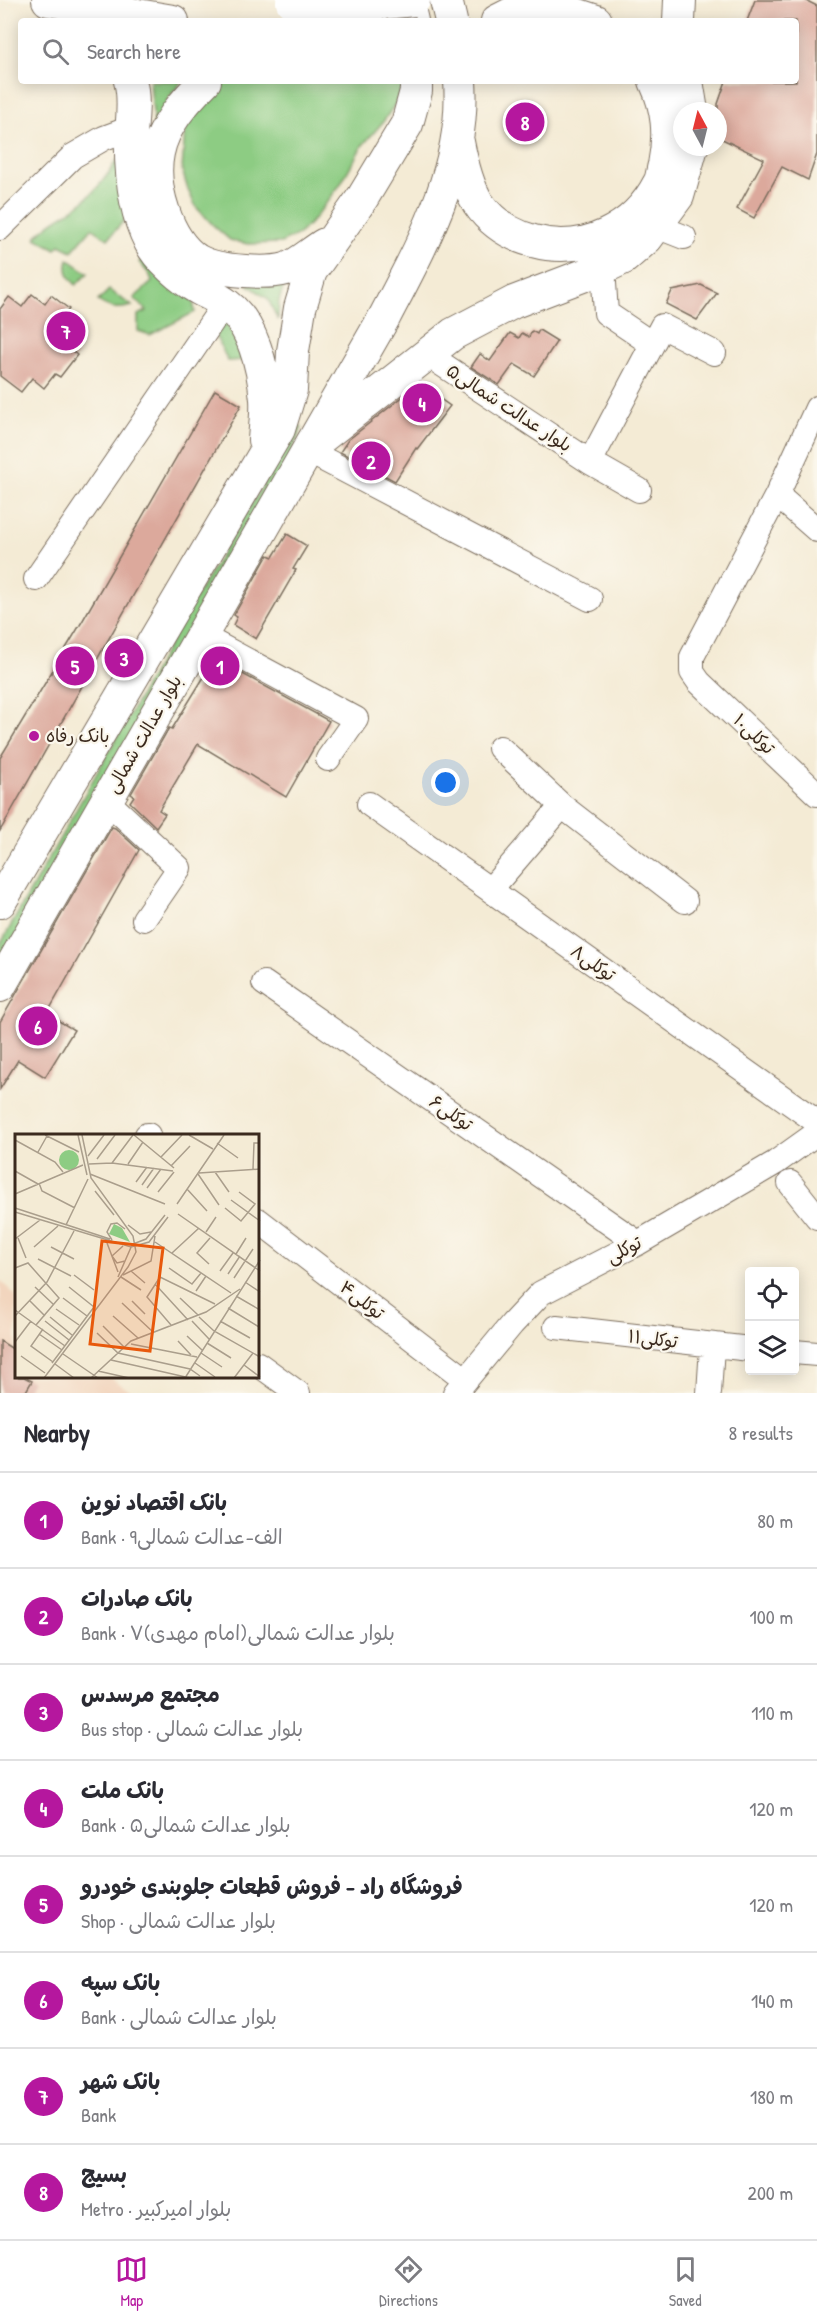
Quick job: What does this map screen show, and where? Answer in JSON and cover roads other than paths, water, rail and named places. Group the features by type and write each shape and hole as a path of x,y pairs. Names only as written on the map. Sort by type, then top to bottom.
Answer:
{"main road":[{"path":"42,0 71,18"},
{"path":"48,0 155,18"},
{"path":"407,0 411,18"},
{"path":"288,1 343,7 414,0"},
{"path":"446,0 450,18"},
{"path":"679,18 680,0"},
{"path":"504,18 532,3 587,18"},
{"path":"130,84 130,160 137,209 150,244 175,272 225,303 234,310 243,324 257,353 266,399 263,458"},
{"path":"202,84 187,99 169,125 158,152 156,186 175,239 197,260 226,270 254,272 286,269 331,240"},
{"name":"بلوار عدالت شمالی","path":"2,895 279,429 291,390 293,351 303,298 311,271 363,197 407,124 417,91 416,84"},
{"path":"460,84 457,139 465,173 477,201 489,217 515,236 553,246 584,244 615,230 643,208 660,181 667,150 668,124 663,99 656,84"},
{"path":"688,84 690,102"},
{"name":"بلوار عدالت شمالی","path":"0,986 385,316 423,242 447,182 457,139"},
{"path":"306,450 453,334 514,302 624,258 646,238 670,232 689,156"}],"street":[{"path":"0,228 73,156 104,138 131,128"},
{"path":"603,268 606,313 652,344"},
{"path":"36,579 225,303"},
{"path":"590,462 662,326 714,353"},
{"name":"بلوار عدالت شمالی۵","path":"428,355 590,462 639,490"},
{"path":"817,408 777,495 817,530"},
{"path":"306,450 590,599"},
{"name":"۱۰توکلی","path":"777,495 692,657 692,672 699,682 817,794"},
{"path":"200,635 356,719 328,759"},
{"path":"500,748 562,806 685,901"},
{"path":"106,800 179,868 144,919"},
{"name":"توکلی۸","path":"369,804 817,1122"},
{"path":"490,890 562,806"},
{"name":"توکلی۶","path":"264,983 638,1243"},
{"name":"توکلی","path":"460,1386 541,1293 638,1243 775,1163 817,1133"},
{"path":"790,1183 817,1217"},
{"name":"توکلی۴","path":"260,1222 460,1386"},
{"name":"توکلی۱۱","path":"556,1327 712,1347 745,1349"},
{"path":"709,1393 712,1347"},
{"path":"799,1352 817,1354"},
{"path":"260,1365 298,1393"}],"place":[{"name":"بسیج","path":"525,122"},
{"name":"بانک شهر","path":"66,331"},
{"name":"بانک ملت","path":"422,403"},
{"name":"بانک صادرات","path":"371,461"},
{"name":"مجتمع مرسدس","path":"124,658"},
{"name":"فروشگاه راد - فروش قطعات جلوبندی خودرو","path":"75,666"},
{"name":"بانک اقتصاد نوین","path":"220,666"},
{"name":"بانک رفاه","path":"34,736"},
{"name":"بانک سپه","path":"38,1026"}]}
